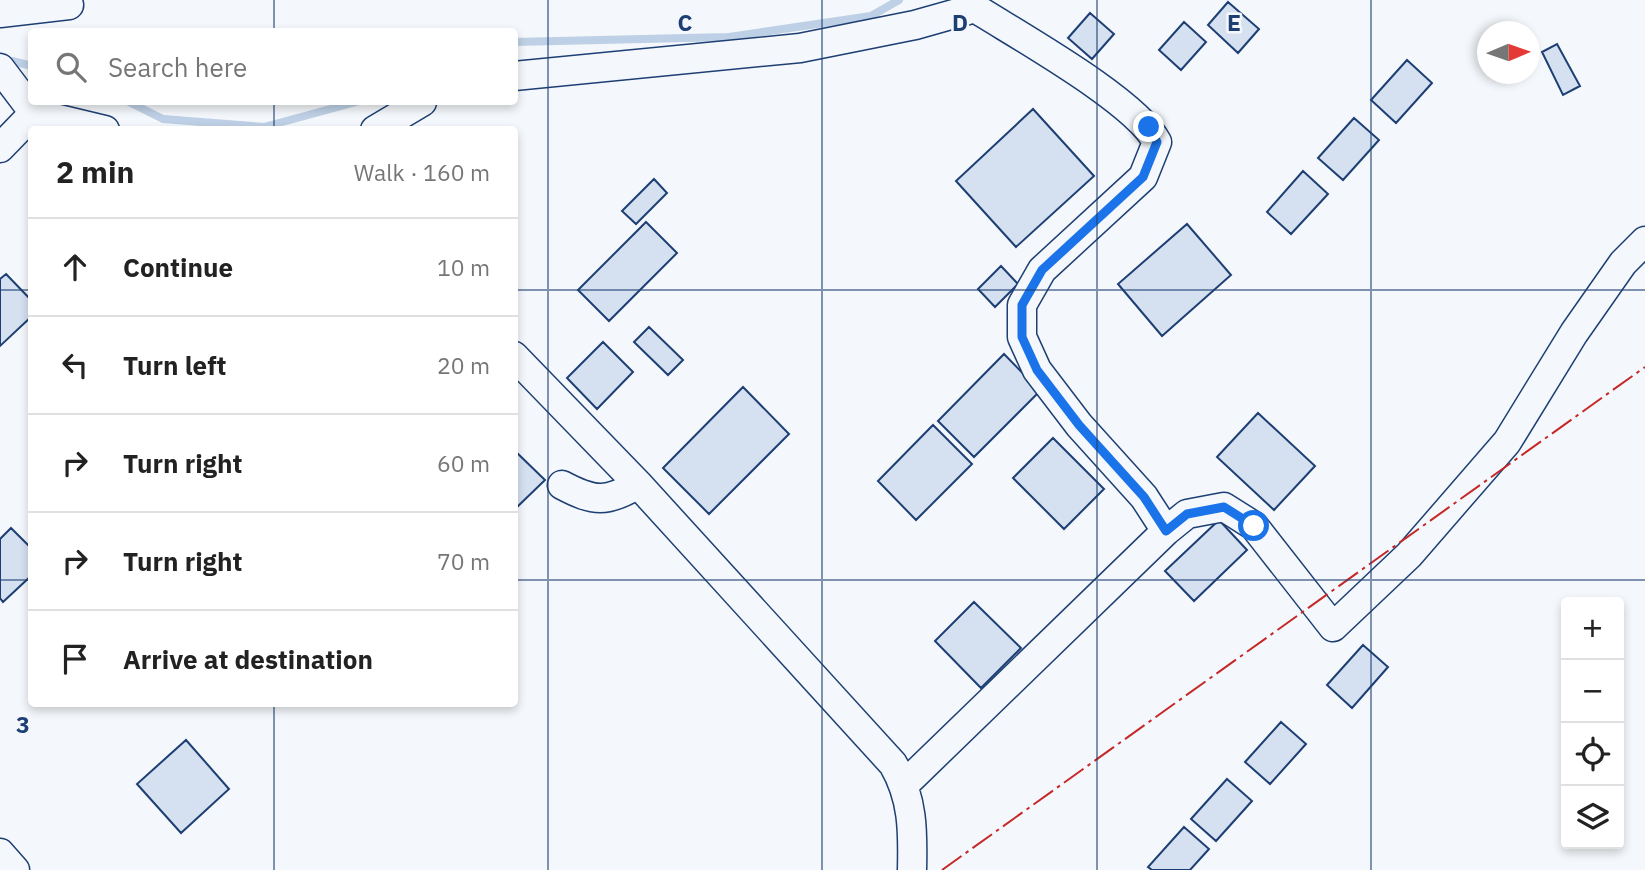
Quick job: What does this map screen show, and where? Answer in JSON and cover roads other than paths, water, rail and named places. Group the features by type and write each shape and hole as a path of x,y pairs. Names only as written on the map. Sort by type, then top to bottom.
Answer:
{"street":[{"path":"518,76 800,48 915,25 977,4 1101,90 1149,127 1157,142 1143,177 1042,270 1022,305 1022,337 1037,370 1079,425 1144,497 1166,531"},
{"path":"0,13 69,5"},
{"path":"3,73 34,113 89,126"},
{"path":"382,126 417,105"},
{"path":"0,148 34,113"},
{"path":"905,784 1166,531 1187,514 1224,507 1254,526 1333,627 1409,555 1507,442 1574,333 1623,263 1645,241"},
{"path":"518,360 638,484 892,764 905,784 913,822 912,870"},
{"path":"562,485 587,498 607,498 638,484"},
{"path":"0,853 15,870"}],"waterway":[{"path":"518,42 729,37 871,16 899,0"},
{"path":"6,64 12,61 28,65"},
{"path":"135,105 163,119 251,126"},
{"path":"268,126 345,105"}]}
